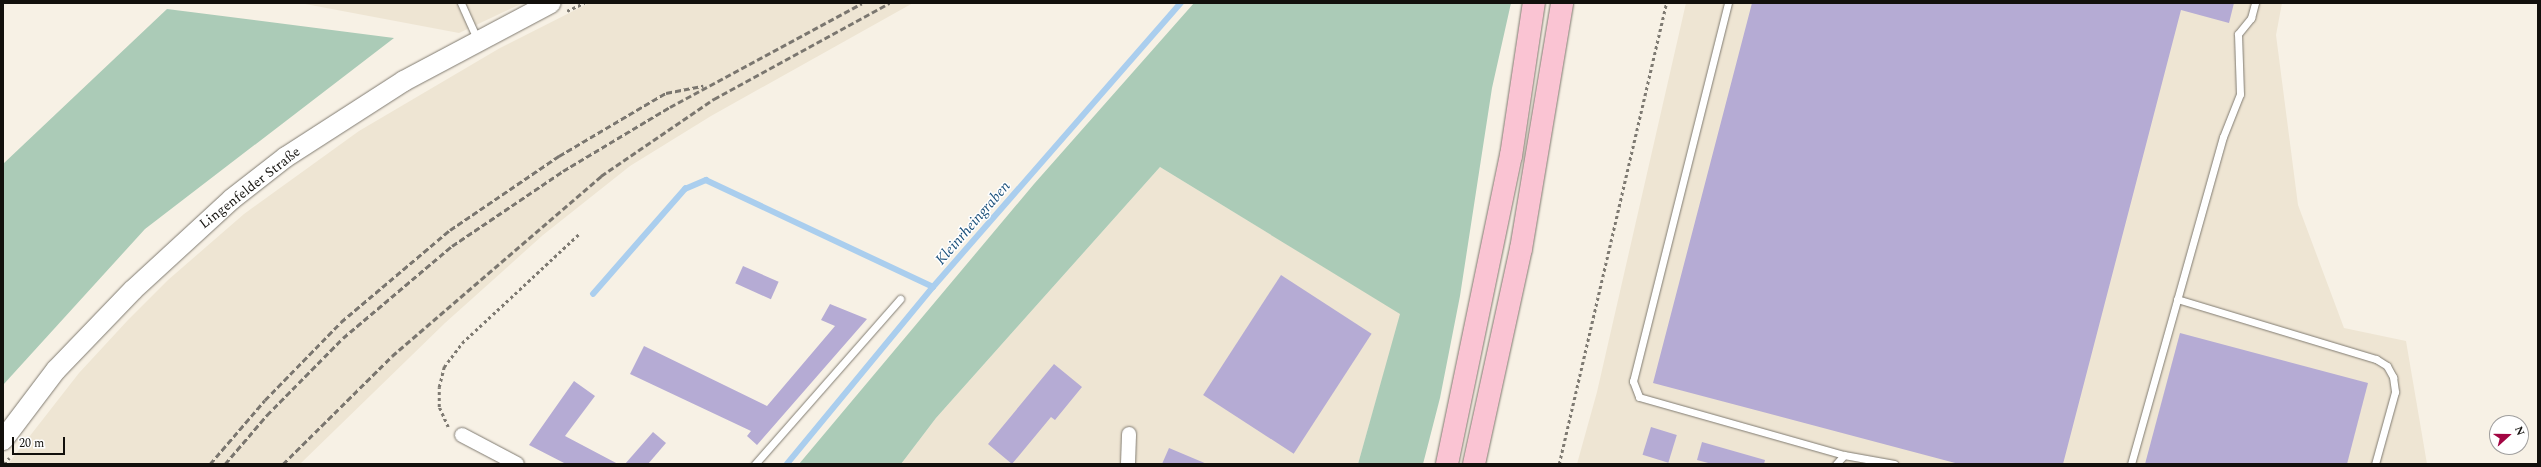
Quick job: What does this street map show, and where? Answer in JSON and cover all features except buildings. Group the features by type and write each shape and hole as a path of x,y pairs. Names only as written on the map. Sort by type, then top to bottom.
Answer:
{"highway":[{"path":"1447,464 1511,156 1534,3"},
{"path":"1474,464 1521,249 1562,3"}],"main road":[{"name":"Lingenfelder Straße","path":"8,446 56,370 181,243 232,199 286,157 404,81 478,41 557,8"}],"street":[{"path":"1128,464 1129,434"},
{"path":"462,436 517,464"}],"lane":[{"path":"461,3 478,41"},
{"path":"1728,3 1633,382 1639,397 1844,456 1894,464"},
{"path":"2131,464 2223,137 2240,94 2238,34 2251,18 2255,3"},
{"path":"755,464 900,299"},
{"path":"2177,299 2376,359 2387,366 2394,377 2395,392 2375,464"},
{"path":"1836,464 1844,456"}],"path":[{"path":"557,8 584,3"},
{"path":"1559,464 1666,3"},
{"path":"462,436 449,428 439,407 439,387 444,367 462,343 579,234"},
{"path":"4,464 8,446"}],"shaded area":[{"path":"300,3 523,3 459,33"},
{"path":"589,3 913,3 711,116 630,166 543,235 445,323 300,464 8,464 79,373 128,320 168,280 244,214 359,131 500,48"},
{"path":"1686,3 2282,3 2276,35 2298,205 2344,328 2406,341 2427,464 1577,464 1597,392"},
{"path":"1160,167 1401,314 1358,464 901,464 936,418"}],"green space":[{"path":"1194,3 1511,3 1492,88 1460,296 1440,398 1423,464 1358,464 1400,314 1160,167 936,418 901,464 799,464 1034,184"},
{"path":"167,9 394,38 145,229 3,385 3,164"}],"waterway":[{"name":"Kleinrheingraben","path":"787,464 933,287 1181,3"},
{"path":"593,294 685,189 706,180 933,287"}],"railway":[{"path":"225,464 267,415 343,338 452,246 563,171 670,107 862,3"},
{"path":"283,464 392,356 601,176 714,99 889,3"},
{"path":"210,464 265,400 341,322 450,230 559,156 666,93 703,86"}]}
